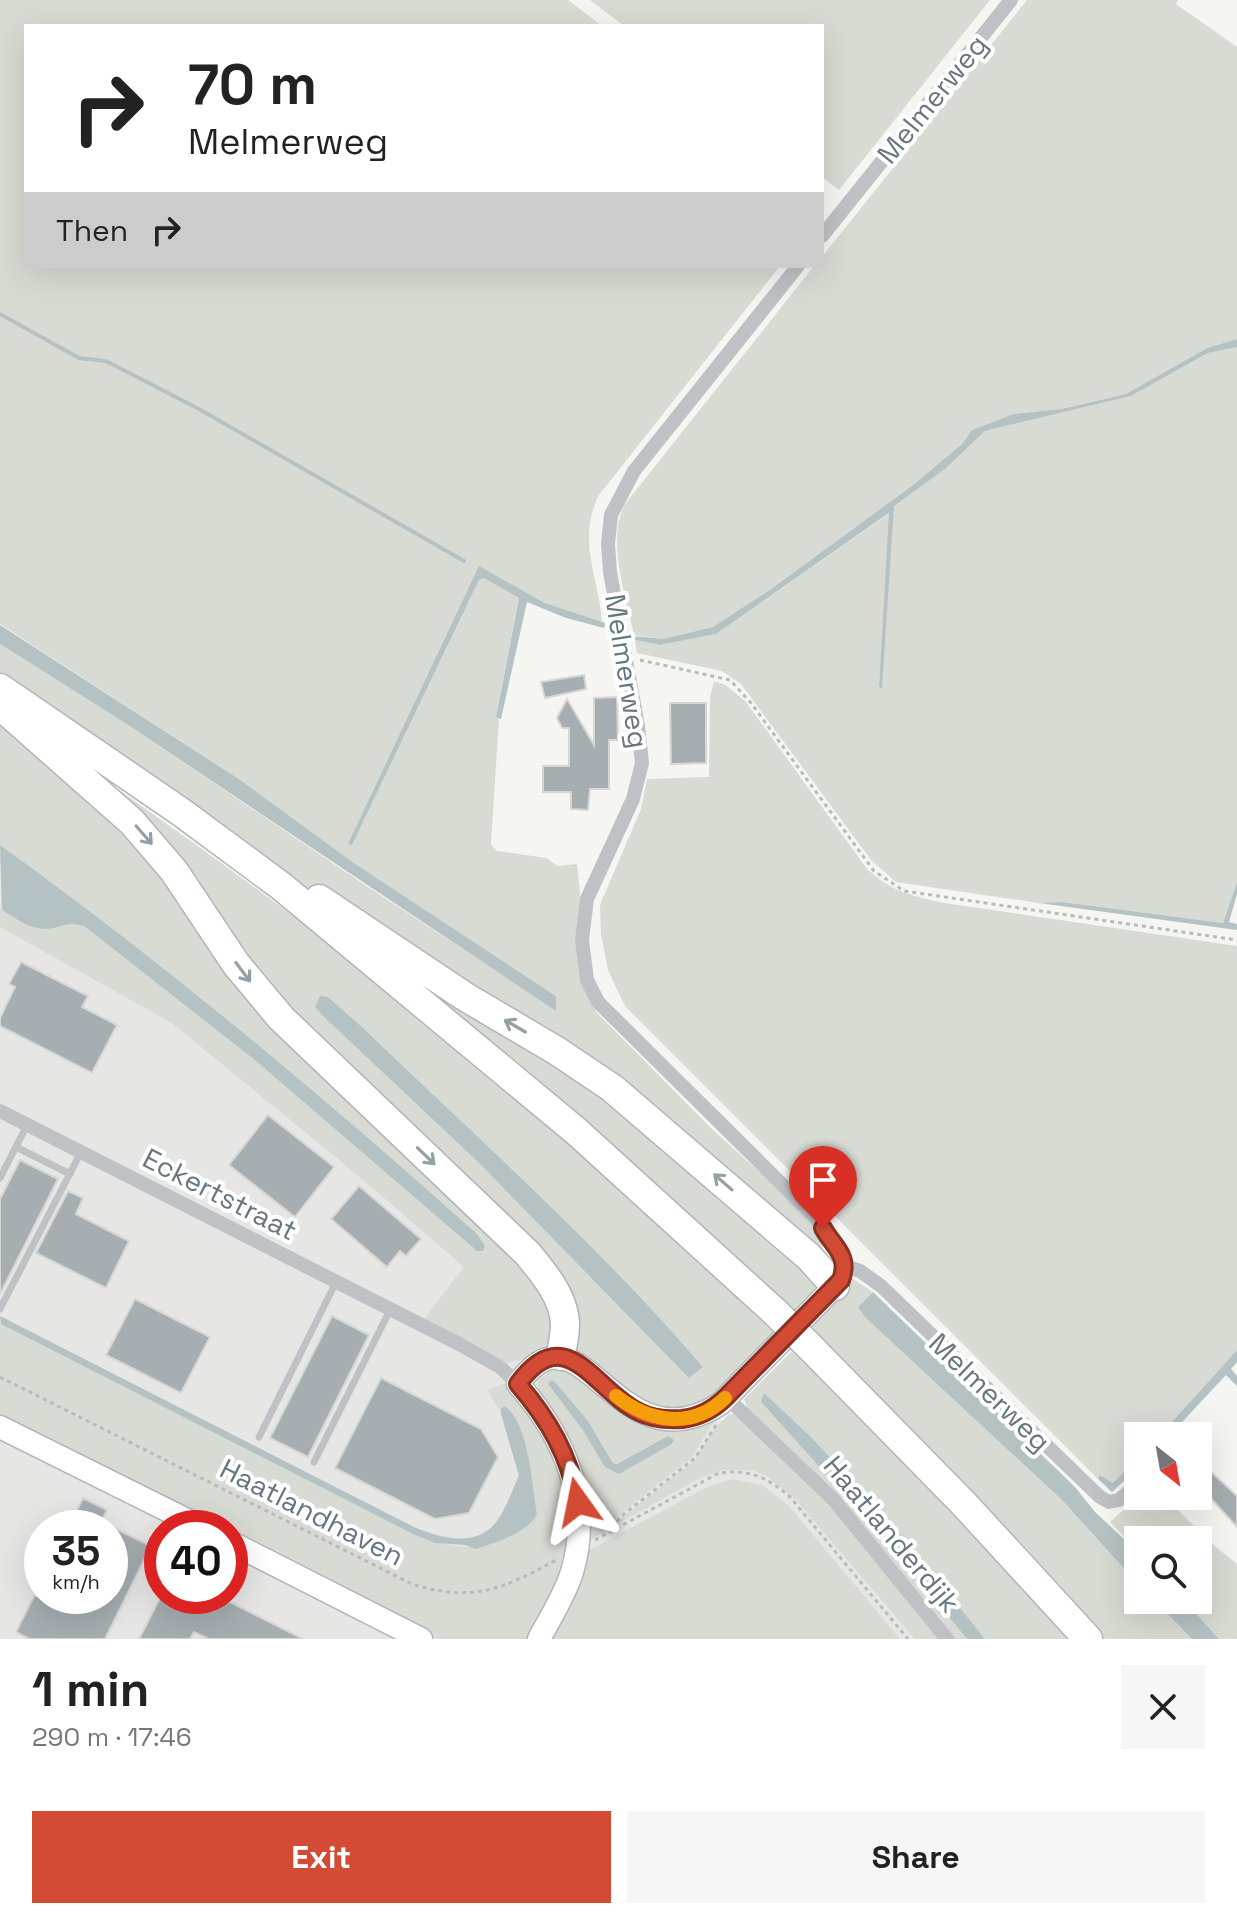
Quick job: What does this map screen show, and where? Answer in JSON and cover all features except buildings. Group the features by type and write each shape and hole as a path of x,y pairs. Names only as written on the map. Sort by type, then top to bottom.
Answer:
{"highway":[{"path":"1,701 200,825 281,886 566,1121 775,1312 965,1505 1088,1639"},
{"path":"1,701 278,898 337,935"},
{"path":"1,701 132,822 174,871 259,994 532,1259 563,1310 565,1331 561,1356"},
{"path":"200,825 220,831 419,967 603,1081 640,1109 795,1244 840,1276"}],"street":[{"name":"Melmerweg","path":"824,234 1011,0"},
{"name":"Melmerweg","path":"796,268 634,471 611,515 608,544 642,763 633,799 587,899 582,940 587,980 598,1002 616,1023 808,1209 842,1253 840,1276 860,1271 881,1286 1100,1497 1109,1502 1124,1496"},
{"name":"Eckertstraat","path":"0,1111 391,1309 492,1363 518,1384"},
{"path":"539,1639 571,1575 577,1549 578,1502 569,1463 543,1414 518,1384 534,1364 561,1356 581,1366 633,1409 657,1418 696,1416 726,1397 840,1276"},
{"name":"Haatlanderdijk","path":"726,1397 833,1499 947,1639"},
{"path":"0,1427 167,1510"},
{"path":"248,1551 421,1639"}],"lane":[{"path":"0,1178 27,1125"},
{"path":"16,1147 70,1174"},
{"path":"0,1309 81,1152"},
{"path":"259,1437 336,1282"},
{"path":"314,1462 391,1309"}],"path":[{"path":"625,656 730,680 751,703 874,871 904,891 1237,940"},
{"name":"Haatlandhaven","path":"0,1377 390,1574 434,1591 466,1594 500,1589 717,1474 738,1471 756,1475 773,1483 790,1497 908,1639"}],"shaded area":[{"path":"0,0 568,0 599,24 24,24 24,268 778,268 599,495 592,512 589,543 602,623 545,603 480,567 352,845 479,580 484,578 519,597 496,716 499,718 491,844 497,851 546,858 557,866 577,864 580,894 579,967 583,986 597,1013 713,1130 807,1215 816,1229 823,1256 822,1269 812,1294 795,1318 0,676 0,644 125,723 556,1010 556,996 354,863 239,779 0,624"},
{"path":"590,0 990,0 839,190 824,179 824,24 621,24"},
{"path":"1027,0 1178,0 1176,4 1237,47 1237,339 1207,348 1126,394 1060,409 1013,414 972,430 962,444 913,485 771,589 713,627 663,639 634,635 617,551 617,535 625,504 812,268 824,268 824,254"},
{"path":"1237,339 1237,347 1208,353 1131,396 985,431 945,469 894,506 882,689 879,686 889,513 716,634 660,645 635,640 634,636 663,639 713,627 771,589 913,485 962,444 972,430 1013,414 1061,409 1126,394 1207,348"},
{"path":"1237,347 1237,882 1223,923 1062,902 1039,903 896,882 871,860 741,684 722,671 637,653 635,640 660,645 716,634 890,513 879,685 882,688 893,506 945,469 985,431 1131,396 1208,353"},
{"path":"479,566 545,603 605,623 604,628 566,618 527,602 501,719 496,717 519,598 484,578 479,580 352,845 348,844"},
{"path":"0,625 239,779 354,863 556,996 556,1011 125,723 0,644"},
{"path":"714,681 726,685 746,702 867,869 894,888 944,903 1237,946 1237,1350 1172,1422 1124,1422 1124,1473 1113,1484 1101,1475 1098,1479 625,1006 608,970 601,934 600,905 641,809 647,779 709,777 710,697"},
{"path":"0,722 40,749 178,888 543,1281 555,1336 545,1346 528,1357 507,1363 424,1319 464,1267 172,1023 0,927 0,907 33,928 52,929 72,924 84,926 256,1061 477,1251 483,1251 485,1246 477,1234 303,1082 123,937 0,845"},
{"path":"50,742 311,930 500,1078 618,1180 780,1334 718,1396 686,1412 637,1403 571,1347 571,1317 267,998","holes":["328,997 580,1235 703,1367 689,1377 480,1164 315,1007"]},
{"path":"0,845 123,937 303,1082 477,1234 485,1246 483,1251 477,1251 256,1061 84,926 71,924 39,929 2,910"},
{"path":"0,853 675,1352 731,1434 815,1501 925,1639 0,1639"},
{"path":"1237,882 1229,922 1237,924 1237,930 1039,903 1062,902 1223,923"},
{"path":"320,996 328,997 361,1026 536,1192 622,1278 703,1367 689,1378 480,1164 324,1017 315,1007"},
{"path":"852,1278 873,1292 858,1307 866,1317 1062,1500 1124,1569 1124,1614 1168,1614 1192,1639 1101,1639 994,1519 805,1329"},
{"path":"873,1292 1075,1487 1095,1512 1124,1539 1124,1569 1062,1500 865,1317 858,1307"},
{"path":"0,1316 416,1528 447,1537 469,1538 489,1529 503,1511 519,1476 501,1414 501,1408 505,1406 513,1414 524,1440 537,1514 519,1531 476,1549 435,1543 1,1324"},
{"path":"0,1323 413,1534 445,1544 472,1546 484,1545 527,1526 518,1423 509,1408 502,1408 501,1414 488,1390 506,1383 543,1426 569,1496 567,1554 553,1595 527,1639 438,1639 248,1543 248,1510 182,1510 0,1418"},
{"path":"1237,1350 1237,1362 1231,1369 1237,1376 1237,1386 1226,1375 1182,1422 1172,1422"},
{"path":"792,1351 890,1442 1073,1639 985,1639 906,1540 814,1440 761,1402 893,1549 967,1639 954,1639 895,1567 747,1408 744,1399"},
{"path":"551,1371 569,1371 627,1415 665,1429 686,1429 719,1417 692,1457 617,1517 610,1529 592,1539 586,1537 538,1393 538,1380","holes":["548,1384 585,1419 613,1463 668,1436 674,1440 619,1474 605,1467 582,1429"]},
{"path":"554,1381 588,1421 613,1463 617,1464 668,1436 674,1440 619,1474 605,1467 582,1429 548,1384"},
{"path":"764,1393 814,1440 906,1540 985,1639 967,1639 893,1549 761,1402"},
{"path":"729,1414 734,1414 802,1474 893,1578 940,1639 915,1639 795,1499 765,1475 751,1470 724,1470 700,1478 618,1524 620,1519 695,1460 715,1428"},
{"path":"1124,1472 1124,1481 1112,1492 1098,1479 1100,1475 1113,1483"},
{"path":"732,1479 762,1485 789,1506 900,1639 552,1639 576,1593 586,1552 707,1487"},
{"path":"1124,1509 1178,1510 1194,1526 1124,1526 1124,1537 1110,1522"},
{"path":"1212,1543 1237,1564 1237,1639 1219,1639 1197,1614 1212,1614"},
{"path":"1168,1614 1197,1614 1219,1639 1192,1639"}],"waterway":[{"path":"0,314 79,358 106,361 199,409 464,561"}],"slow traffic":[{"path":"616,1396 640,1413 667,1420 696,1416 720,1404 725,1398"}],"route":[{"path":"578,1502 569,1463 554,1431 518,1384 529,1369 544,1359 566,1357 640,1413 667,1420 684,1419 708,1411 720,1404 841,1280 845,1266 842,1253 823,1228"}]}
